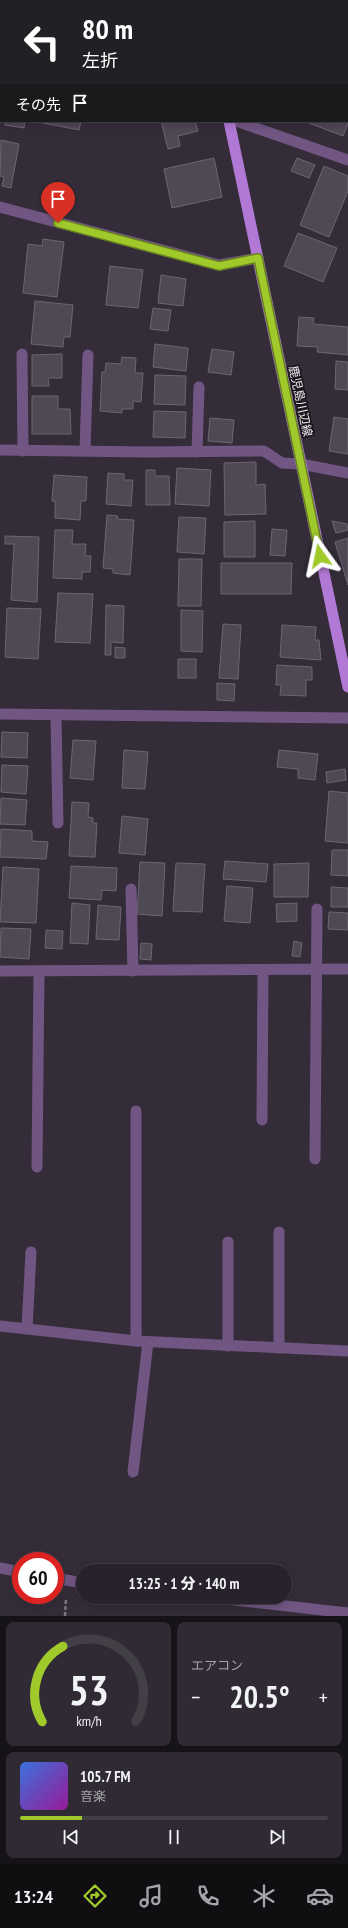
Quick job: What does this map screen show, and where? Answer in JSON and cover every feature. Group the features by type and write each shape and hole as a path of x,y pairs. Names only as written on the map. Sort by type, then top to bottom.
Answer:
{"main road":[{"name":"鹿児島川辺線","path":"229,122 348,687"}],"street":[{"path":"239,122 348,160"},
{"path":"0,207 219,266 258,258"},
{"path":"22,354 23,450"},
{"path":"85,451 88,355"},
{"path":"197,452 199,387"},
{"path":"0,450 197,452 264,451 282,463 301,464 348,473"},
{"path":"0,714 348,718"},
{"path":"56,715 58,822"},
{"path":"131,889 133,971"},
{"path":"315,1159 317,909"},
{"path":"0,971 348,969"},
{"path":"262,1120 263,970"},
{"path":"37,1167 39,971"},
{"path":"136,1111 136,1341"},
{"path":"279,1232 279,1348"},
{"path":"228,1242 228,1346"},
{"path":"27,1329 31,1252"},
{"path":"0,1326 148,1342 348,1351"},
{"path":"133,1472 148,1342"},
{"path":"0,1568 12,1570"},
{"path":"64,1580 76,1582"},
{"path":"270,1604 348,1613"}],"building":[{"path":"6,122 25,122 24,128 5,125"},
{"path":"38,122 81,122 79,130"},
{"path":"161,122 195,122 198,131 178,136 180,146 168,149"},
{"path":"306,122 348,122 343,136"},
{"path":"1,140 19,144 11,188 2,186 4,177 0,176"},
{"path":"214,158 222,197 172,208 164,169"},
{"path":"297,158 315,165 309,178 291,171"},
{"path":"324,166 348,176 348,191 329,237 300,225"},
{"path":"298,233 337,248 323,282 284,266"},
{"path":"43,239 64,242 57,297 23,293 28,244 42,246"},
{"path":"110,266 143,270 138,308 106,305"},
{"path":"161,275 186,279 183,306 158,303"},
{"path":"35,301 73,305 70,337 64,337 63,347 31,344"},
{"path":"153,308 171,310 168,331 150,329"},
{"path":"299,317 314,318 313,324 348,327 348,355 317,352 318,347 297,346"},
{"path":"155,344 188,348 186,371 153,367"},
{"path":"212,349 234,352 231,375 208,372"},
{"path":"62,354 62,378 48,378 49,386 32,386 32,355"},
{"path":"122,357 136,358 135,373 143,373 141,402 133,401 133,409 122,409 122,413 100,411 102,372 105,372 106,363 121,364"},
{"path":"336,361 348,362 348,390 335,389"},
{"path":"155,375 186,376 185,405 154,404"},
{"path":"32,396 58,396 58,409 70,409 71,434 32,434"},
{"path":"154,411 186,412 185,438 153,437"},
{"path":"334,417 348,419 348,454 329,451"},
{"path":"210,418 234,420 232,443 208,441"},
{"path":"256,462 256,485 265,484 266,514 225,515 224,463"},
{"path":"177,468 211,470 209,506 175,504"},
{"path":"146,470 155,470 155,476 169,476 170,505 146,505"},
{"path":"108,473 124,474 124,480 133,480 131,506 106,504"},
{"path":"54,475 87,477 86,501 81,501 80,520 55,518 55,501 52,501"},
{"path":"107,515 118,516 117,519 134,520 130,575 113,573 113,569 103,568"},
{"path":"179,517 206,518 204,554 177,552"},
{"path":"255,521 255,557 224,557 224,522"},
{"path":"332,521 347,524 348,530 336,533"},
{"path":"272,529 287,530 285,556 270,555"},
{"path":"55,530 73,530 72,544 86,544 85,556 91,556 90,572 82,572 82,579 53,578"},
{"path":"5,536 39,537 37,602 11,600 14,544 5,544"},
{"path":"348,538 348,585 335,542"},
{"path":"179,559 202,559 201,606 178,606"},
{"path":"221,563 292,563 291,594 221,594"},
{"path":"58,593 93,594 90,643 55,642"},
{"path":"106,605 124,606 123,643 111,642 111,655 105,655"},
{"path":"7,608 41,609 38,659 5,657"},
{"path":"181,610 203,611 202,652 181,651"},
{"path":"223,624 241,625 238,679 219,678"},
{"path":"282,625 316,627 315,640 319,640 321,660 280,657"},
{"path":"115,647 125,648 125,658 115,658"},
{"path":"178,659 196,659 196,678 178,678"},
{"path":"277,665 312,667 312,680 306,680 306,696 280,695 281,685 276,685"},
{"path":"217,683 235,684 234,701 217,700"},
{"path":"2,732 28,733 27,758 1,757"},
{"path":"73,740 96,741 93,780 70,778"},
{"path":"124,750 148,752 145,789 122,788"},
{"path":"279,750 318,754 315,780 298,778 298,769 277,767"},
{"path":"2,765 28,766 26,794 1,792"},
{"path":"345,769 346,780 327,783 326,772"},
{"path":"329,791 348,793 348,843 325,841"},
{"path":"1,798 27,800 25,825 0,824"},
{"path":"72,802 89,803 88,817 93,818 93,823 97,823 95,857 69,856"},
{"path":"122,816 148,819 145,855 119,853"},
{"path":"1,829 32,831 32,841 48,842 46,859 0,857"},
{"path":"332,850 348,850 348,876 331,875"},
{"path":"225,861 268,864 266,882 223,879"},
{"path":"140,862 165,863 162,916 137,914"},
{"path":"176,863 205,864 202,912 173,911"},
{"path":"309,863 308,897 274,897 274,864"},
{"path":"71,866 117,868 116,891 102,890 101,900 69,898"},
{"path":"3,867 39,869 36,923 0,922"},
{"path":"227,886 253,888 250,923 224,921"},
{"path":"331,887 348,888 348,907 331,907"},
{"path":"72,903 90,905 88,944 70,943"},
{"path":"297,903 297,921 277,922 276,904"},
{"path":"98,905 121,907 119,940 96,939"},
{"path":"329,912 348,913 348,930 328,929"},
{"path":"1,928 31,929 29,959 0,957"},
{"path":"46,930 63,931 62,949 45,948"},
{"path":"294,941 302,943 300,957 292,956"},
{"path":"141,943 152,944 151,960 140,959"}],"route":[{"path":"58,223 219,266 258,258 320,556"}]}
